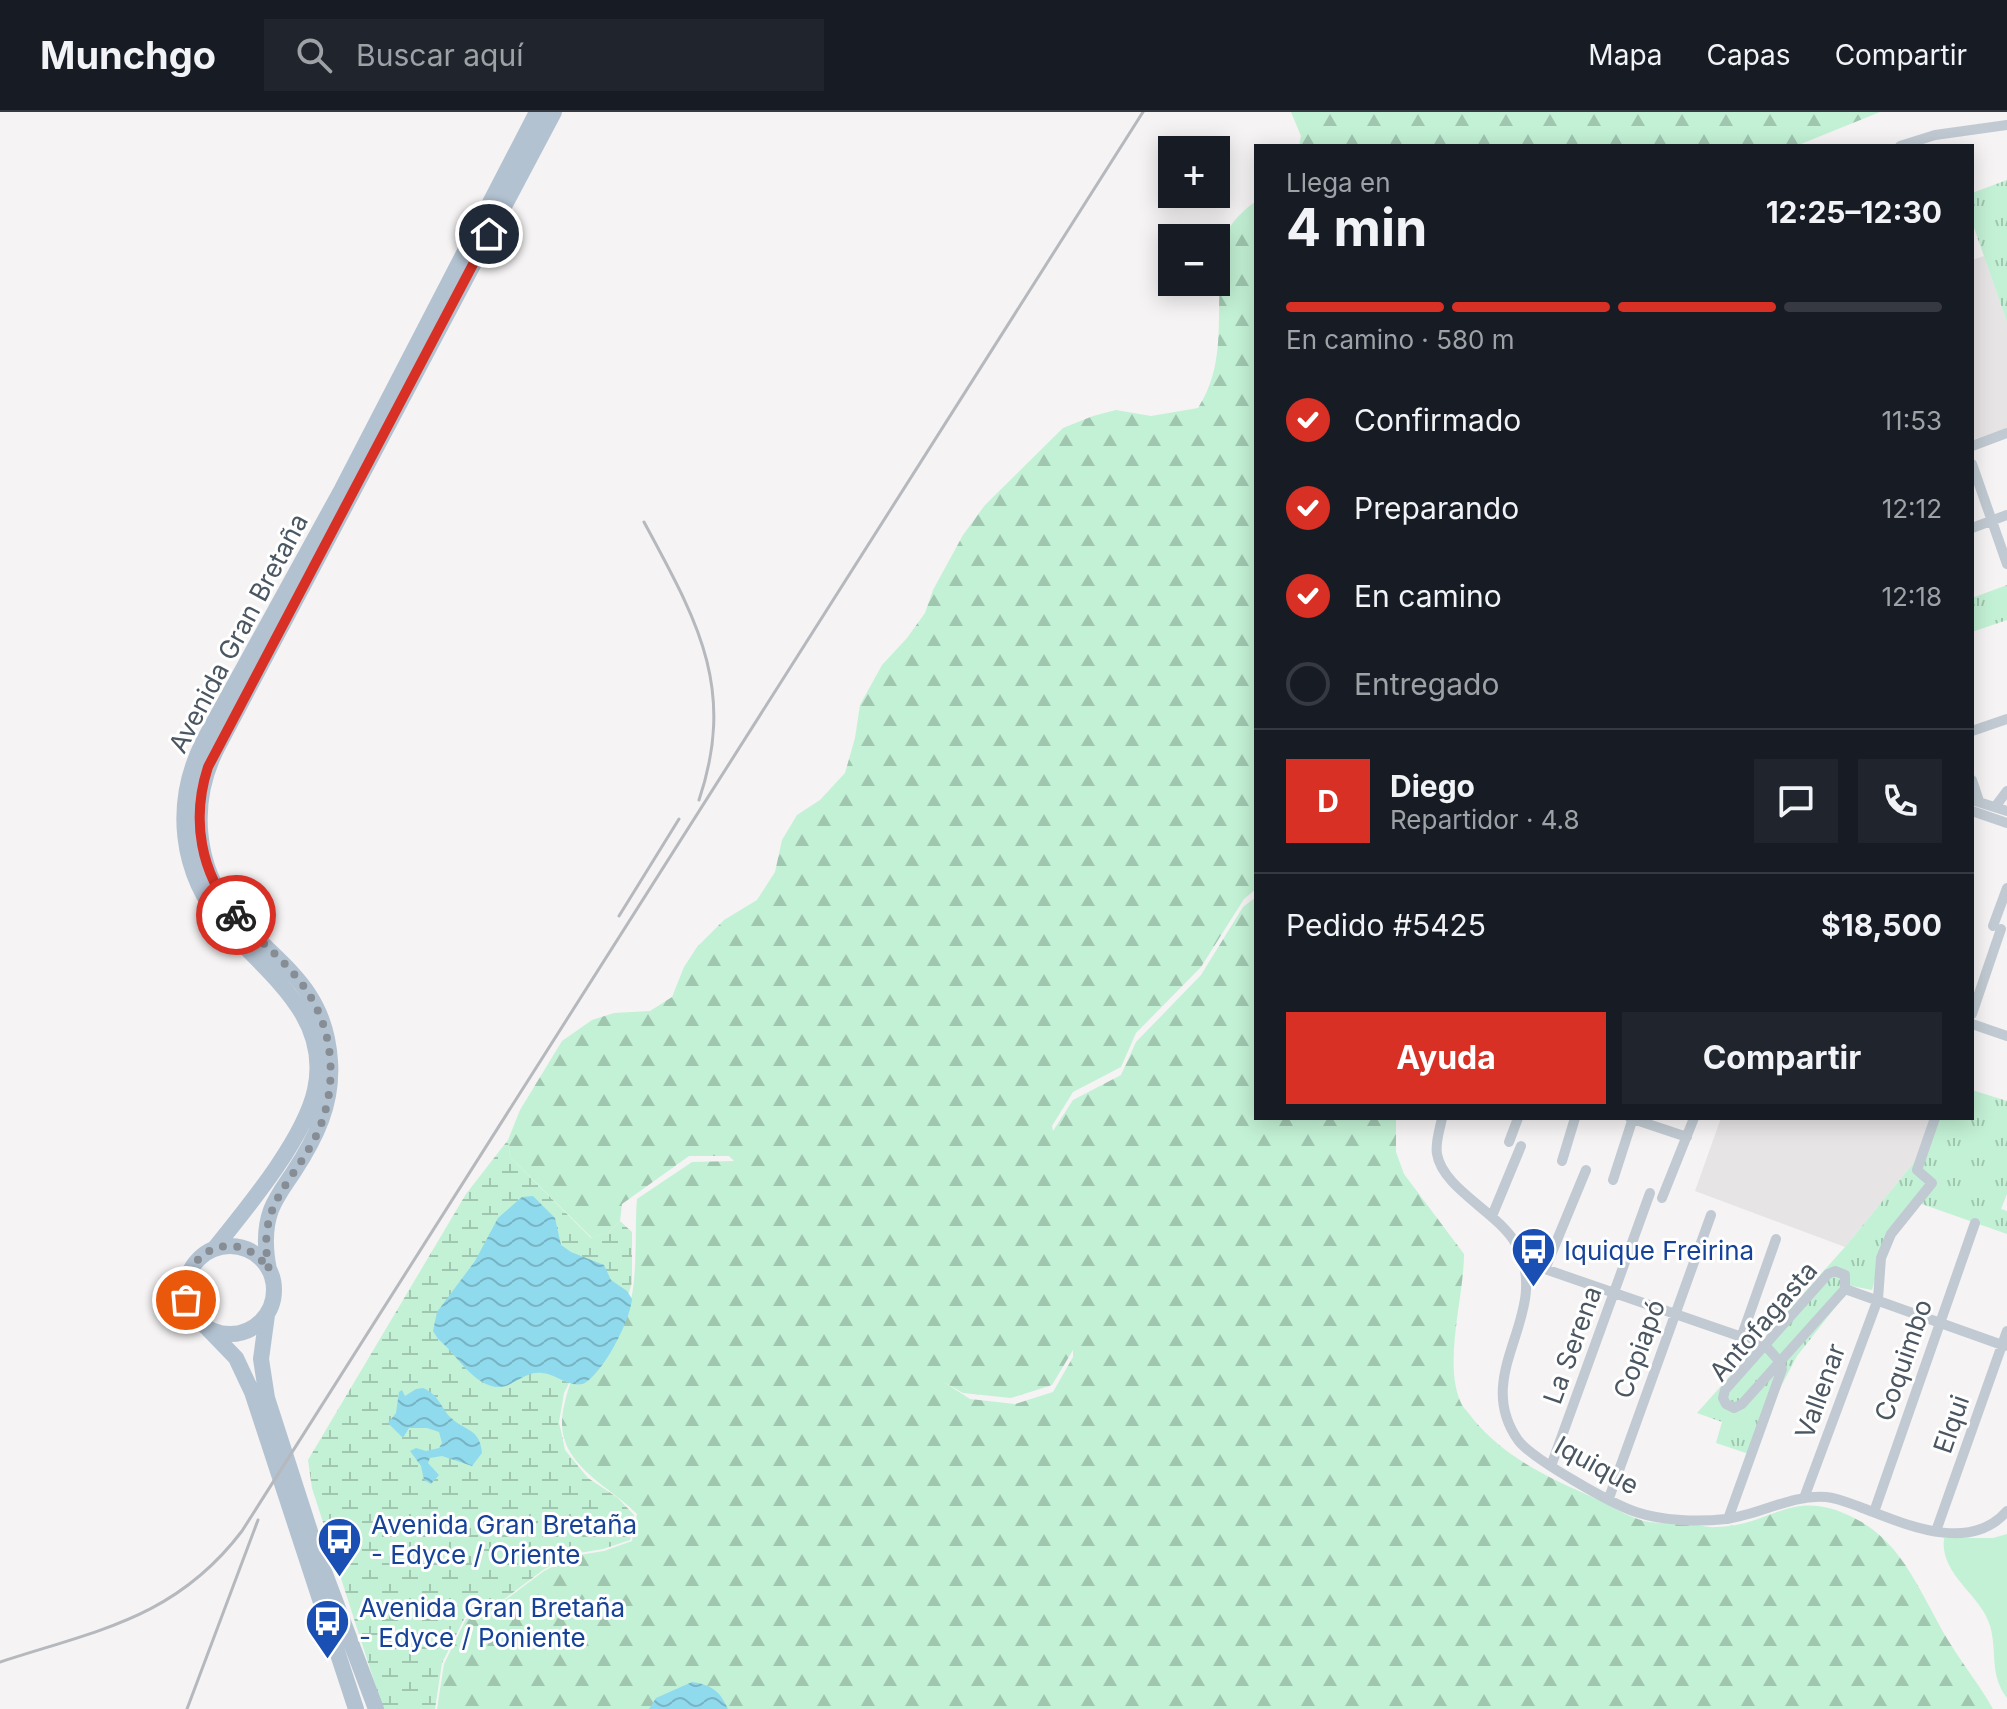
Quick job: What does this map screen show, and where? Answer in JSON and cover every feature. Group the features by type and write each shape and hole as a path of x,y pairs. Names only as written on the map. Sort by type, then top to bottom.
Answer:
{"main road":[{"name":"Avenida Gran Bretaña","path":"214,1249 248,1209 304,1121 314,1094 317,1065 312,1034 298,1003 218,917 197,883 188,859 184,834 185,796 190,772 204,740 342,489 537,112"},
{"name":"Avenida Gran Bretaña","path":"269,1270 266,1241 269,1218 274,1203 310,1147 322,1121 330,1087 330,1052 321,1018 304,986 284,962 239,920 214,884 202,845 199,816 202,787 217,748 554,112"},
{"path":"356,1709 249,1382 230,1351 191,1312 185,1287 194,1264 214,1249 233,1246 246,1249 262,1259 269,1270 274,1295 267,1315 261,1359 267,1398 316,1550 376,1709"},
{"path":"208,1329 237,1334 254,1328 267,1315"}],"street":[{"path":"1906,144 1935,135 2007,125"},
{"path":"1974,445 2007,433"},
{"path":"1974,470 2007,564"},
{"path":"1974,527 2007,515"},
{"path":"1974,727 2007,719"},
{"path":"1995,807 2007,791"},
{"path":"1974,804 2007,811"},
{"path":"1974,804 2007,823"},
{"path":"1974,1007 2007,888"},
{"path":"1974,1025 2007,1036"},
{"name":"Iquique","path":"1442,1120 1437,1140 1440,1162 1450,1178 1516,1243 1525,1267 1528,1282 1525,1307 1506,1366 1502,1394 1509,1423 1528,1451 1635,1512 1652,1516 1701,1521 1728,1519 1804,1498 1831,1497 1936,1531 1956,1534 1994,1522 2007,1511"},
{"path":"1509,1142 1517,1120"},
{"path":"1562,1161 1574,1120"},
{"path":"1613,1180 1631,1120"},
{"path":"1638,1120 1687,1137"},
{"path":"1662,1198 1693,1120"},
{"path":"1878,1299 1881,1258 1891,1234 1932,1183 1917,1170 1934,1120"},
{"path":"1492,1216 1521,1146"},
{"path":"1545,1269 1586,1170"},
{"name":"La Serena","path":"1551,1466 1650,1193"},
{"name":"Copiapó","path":"1609,1498 1711,1215"},
{"name":"Coquimbo","path":"1874,1512 1975,1223"},
{"path":"1741,1338 1776,1239"},
{"path":"1525,1267 1545,1269 1765,1345 1781,1366 1728,1519"},
{"name":"Antofagasta","path":"1835,1271 1843,1273 1847,1280 1845,1289 1781,1366 1740,1406 1734,1408 1726,1404 1723,1398 1725,1390 1828,1274 1835,1271"},
{"path":"1845,1289 2005,1346"},
{"name":"Vallenar","path":"1804,1498 1878,1299"},
{"name":"Elqui","path":"1936,1531 2005,1346 2007,1331"}],"shaded area":[{"path":"1984,256 2007,322 2007,428 1974,439 1974,259"},
{"path":"1720,1120 1930,1120 1916,1160 1845,1247 1695,1191"}],"green space":[{"path":"1291,112 1880,112 1801,144 1299,144 1301,136"},
{"path":"2007,180 2007,322 1974,228 1974,192"},
{"path":"1254,203 1254,891 1244,899 1201,967 1136,1033 1121,1067 1073,1092 1052,1126 1053,1131 1073,1100 1121,1075 1136,1042 1201,975 1243,907 1254,899 1254,1120 1396,1120 1396,1152 1404,1174 1464,1254 1454,1371 1462,1405 1473,1419 1500,1446 1531,1467 1644,1521 1716,1527 1753,1521 1799,1506 1834,1510 1856,1519 1874,1530 1901,1560 1993,1709 437,1709 444,1664 466,1619 504,1601 544,1571 574,1556 604,1551 632,1541 637,1514 585,1470 566,1445 562,1429 567,1395 577,1371 618,1327 628,1309 634,1279 637,1199 692,1162 734,1161 729,1156 689,1156 622,1204 620,1221 608,1233 592,1238 510,1157 508,1140 520,1110 562,1041 592,1020 614,1013 650,1011 672,997 684,967 697,947 724,920 757,900 775,872 782,840 797,815 820,800 845,773 860,705 882,665 925,613 933,590 963,535 985,505 1063,428 1116,410 1151,416 1198,408 1207,392 1216,360 1219,296 1230,296 1230,227","holes":["1073,1350 1073,1357 1053,1392 1015,1404 970,1399 942,1381 963,1393 1011,1398 1052,1385"]},
{"path":"2007,585 2007,620 1974,631 1974,597"},
{"path":"1974,1091 2007,1101 2007,1194 2001,1209 2007,1211 2007,1234 1916,1202 1881,1258 1872,1290 1852,1286 1797,1356 1777,1394 1755,1456 1716,1443 1722,1422 1697,1413 1845,1247 1916,1160 1932,1120 1974,1120"},
{"path":"508,1140 510,1157 591,1238 608,1233 620,1221 632,1232 632,1282 622,1318 575,1371 564,1393 559,1422 565,1450 588,1478 618,1498 634,1515 630,1540 573,1554 543,1570 503,1600 465,1617 442,1663 435,1709 383,1709 312,1488 308,1460 466,1194"},
{"path":"2007,1534 2007,1698 1997,1677 1990,1625 1952,1570 1944,1549 1944,1538 1993,1538"}],"water":[{"path":"533,1196 555,1218 561,1245 604,1265 611,1280 627,1291 632,1299 621,1333 607,1359 583,1384 572,1384 536,1373 506,1386 492,1386 474,1376 433,1331 437,1312 475,1261 498,1218 522,1197"},
{"path":"423,1388 436,1397 454,1421 478,1438 482,1453 472,1466 442,1456 430,1458 428,1463 439,1475 431,1484 424,1480 421,1466 410,1451 439,1448 442,1443 439,1432 409,1428 403,1438 388,1423 396,1413 399,1392 402,1390 405,1396"},
{"path":"692,1682 714,1690 728,1709 649,1709 656,1698"}],"railway":[{"path":"0,1662 102,1629 162,1602 190,1584 217,1560 242,1531 1143,112"},
{"path":"644,522 694,623 712,688 714,723 710,760 699,800"},
{"path":"619,916 679,819"},
{"path":"187,1709 258,1520"}],"way so far":[{"path":"186,1300 185,1287 191,1269 198,1259 214,1249 227,1246 246,1249 262,1259 269,1270 266,1241 271,1210 310,1147 326,1110 330,1087 328,1040 311,996 284,962 236,915"}],"place":[{"name":"Iquique Freirina","path":"1533,1289"},
{"name":"Avenida Gran Bretaña - Edyce / Oriente","path":"340,1578"},
{"name":"Avenida Gran Bretaña - Edyce / Poniente","path":"328,1661"}],"route":[{"path":"236,915 214,884 202,845 200,802 208,767 489,234"}]}
